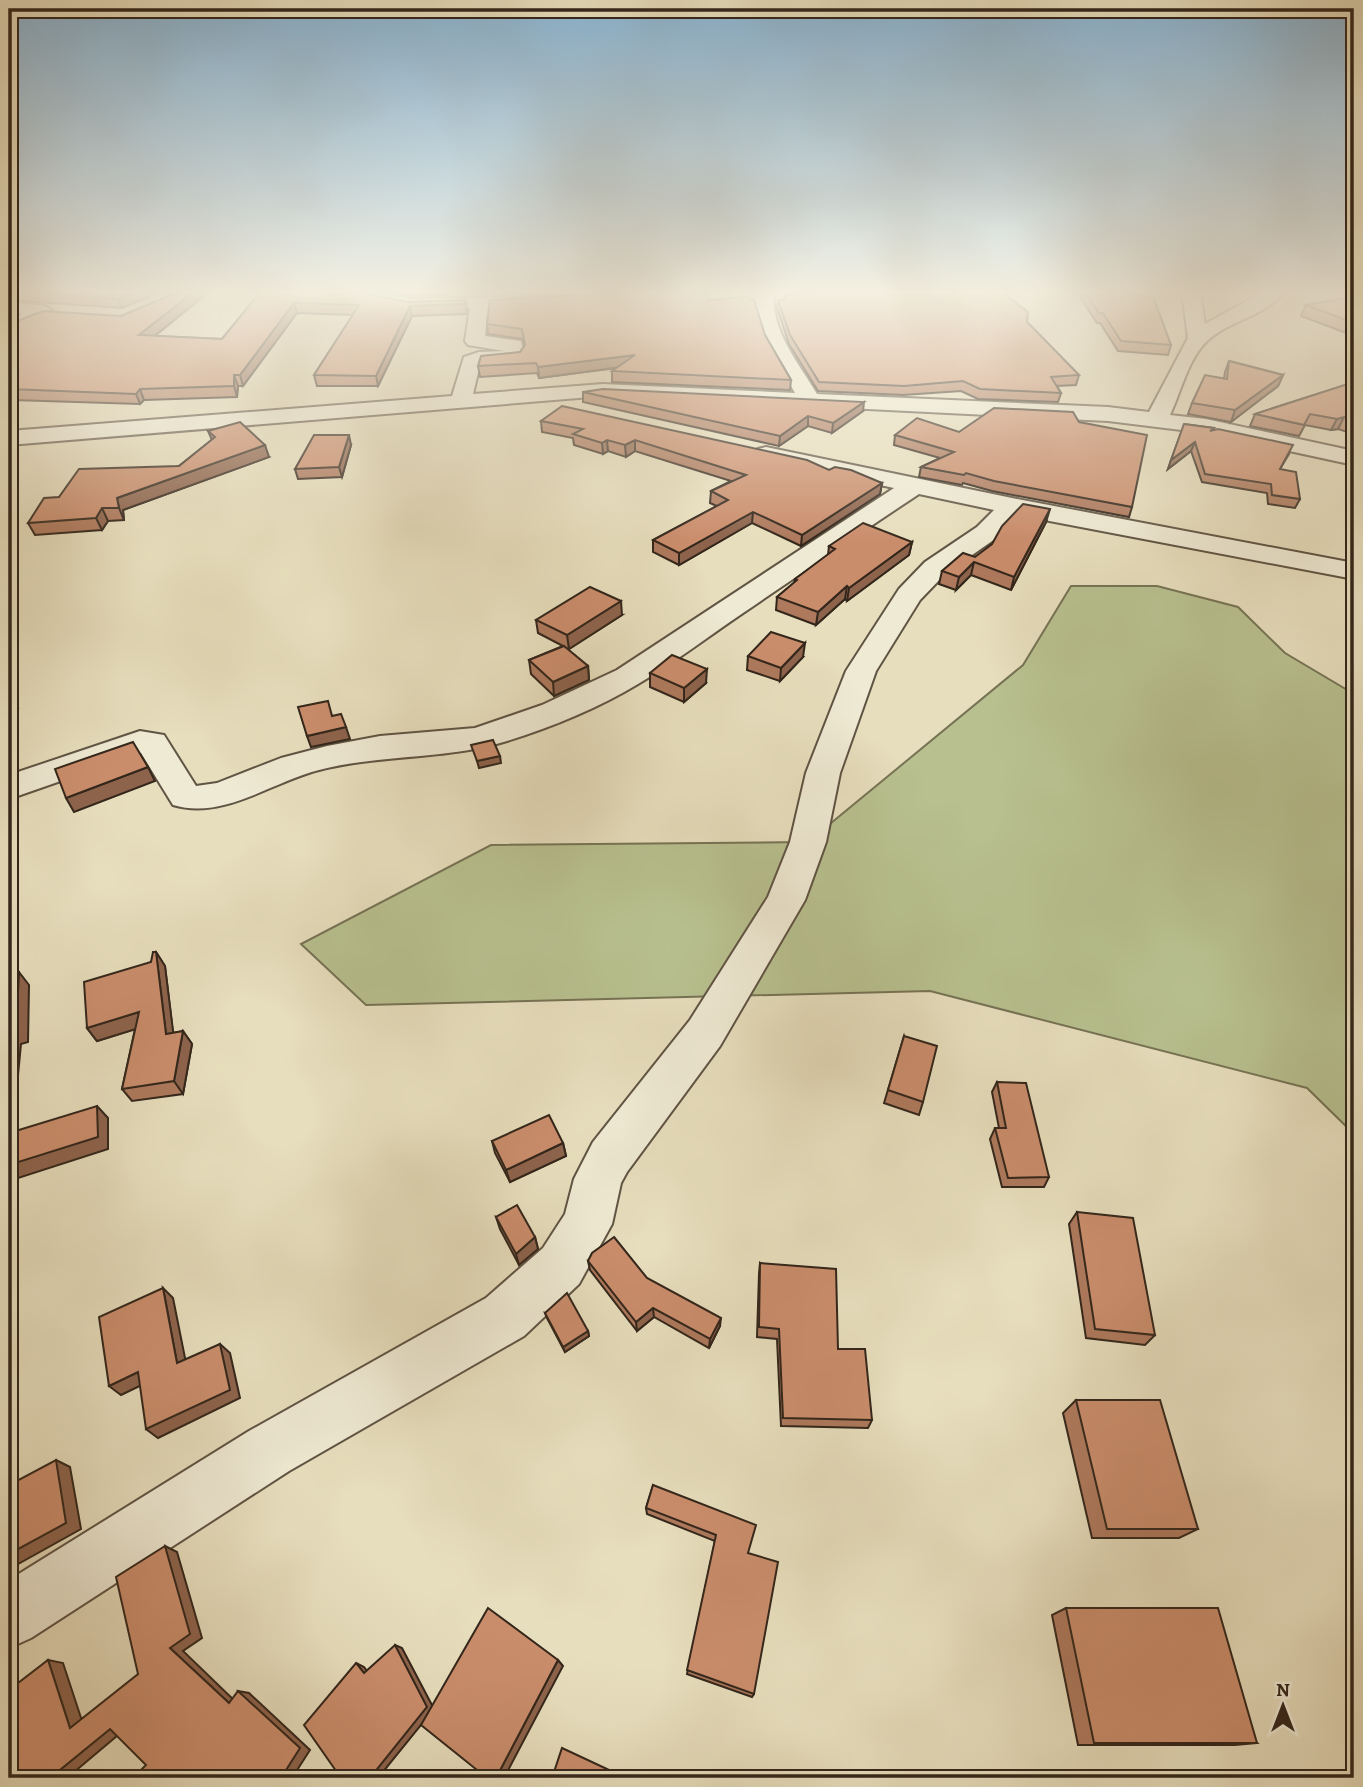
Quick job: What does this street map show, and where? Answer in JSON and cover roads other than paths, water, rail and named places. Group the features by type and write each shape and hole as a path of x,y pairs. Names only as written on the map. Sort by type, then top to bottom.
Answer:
{"street":[{"path":"461,401 468,374"},
{"path":"796,374 809,398"},
{"path":"1157,418 1179,374"},
{"path":"9,438 603,390 809,398 1157,418 1264,437 1354,458"},
{"path":"518,396 599,415"},
{"path":"746,450 1012,506 1354,571"},
{"path":"9,787 140,742 148,742 152,743 185,797 207,797 303,762 388,746 456,742 496,733 592,696 628,677 914,486"},
{"path":"9,1616 269,1451 505,1317 562,1266 587,1224 598,1179 610,1157 705,1032 786,900 808,842 823,773 860,671 909,595 935,568 986,533 1012,506"}]}
